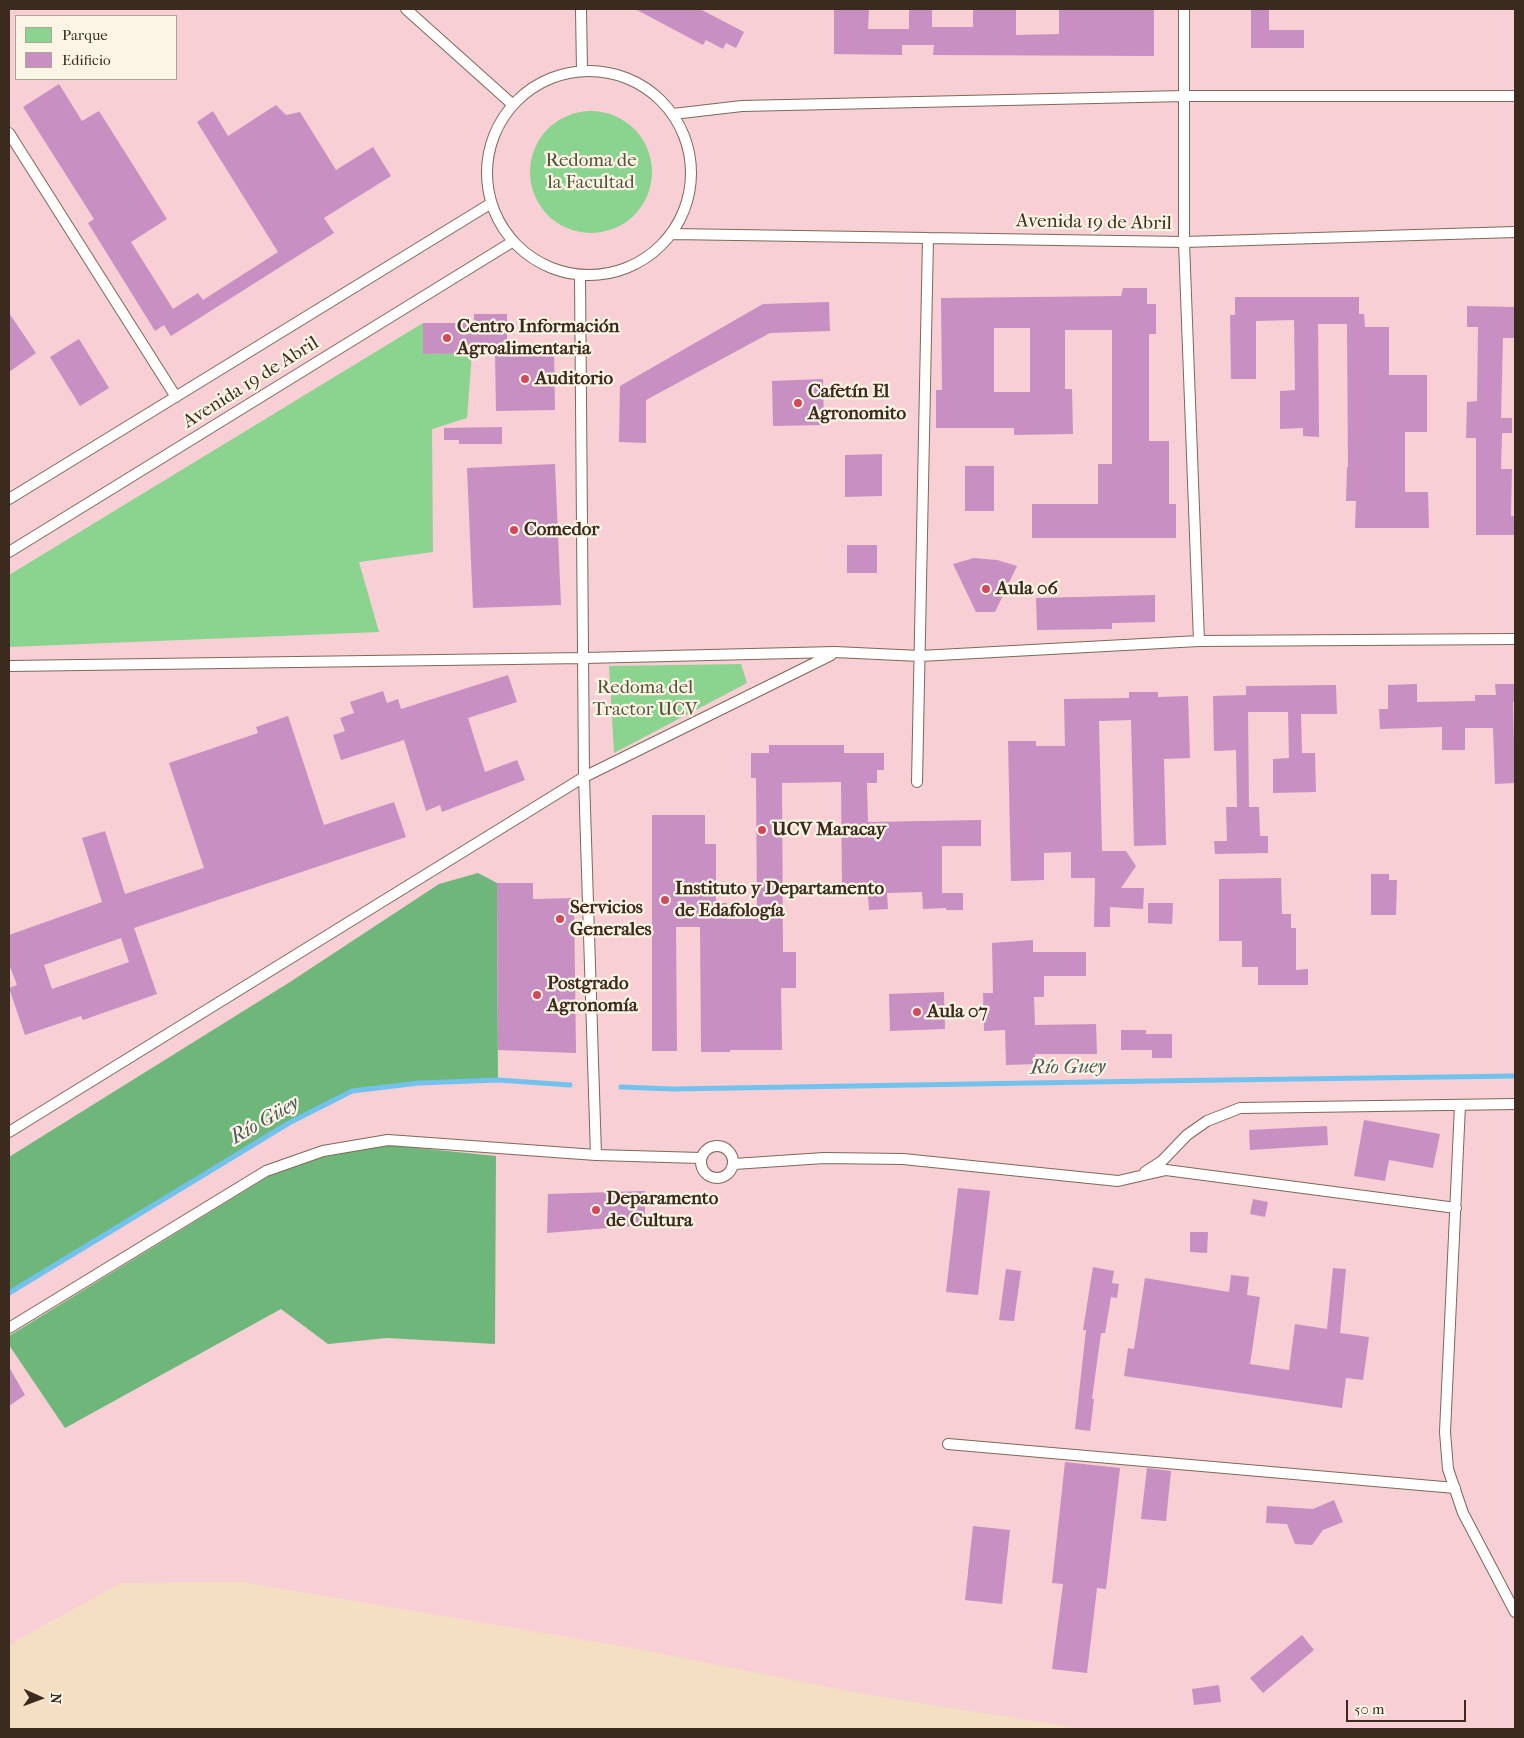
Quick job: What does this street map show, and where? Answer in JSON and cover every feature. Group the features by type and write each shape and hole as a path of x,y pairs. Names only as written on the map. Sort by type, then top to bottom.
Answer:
{"lane":[{"path":"406,9 512,104"},
{"path":"581,9 582,71"},
{"path":"1184,9 1184,242 1199,641"},
{"path":"582,71 622,76 658,97 674,114 690,151 692,182 686,210 672,234 634,266 598,276 580,276 549,268 530,258 512,242 490,204 485,179 488,151 497,125 512,104 531,88 552,77 582,71"},
{"path":"674,114 742,106 1184,96 1515,96"},
{"path":"9,133 176,397"},
{"name":"Avenida 19 de Abril","path":"9,499 490,204"},
{"name":"Avenida 19 de Abril","path":"672,234 1184,242 1515,232"},
{"path":"917,782 928,238"},
{"name":"Avenida 19 de Abril","path":"9,552 512,242"},
{"path":"580,276 584,777 596,1156"},
{"path":"9,666 584,658 836,652 920,656 1199,641 1515,639"},
{"path":"9,1132 584,777 836,652"},
{"path":"1460,1104 1445,1432 1448,1469 1463,1512 1515,1612"},
{"path":"1140,1175 1162,1161 1187,1135 1206,1121 1240,1108 1515,1104"},
{"path":"9,1328 266,1171 323,1151 388,1140 596,1156 701,1158"},
{"path":"719,1145 730,1151 734,1164 727,1175 721,1178 714,1178 708,1176 704,1171 701,1165 701,1158 708,1148 719,1145"},
{"path":"734,1164 824,1158 903,1159 1118,1180 1166,1170 1456,1208"},
{"path":"948,1444 1455,1488"}],"shaded area":[{"name":"UCV Maracay","path":"9,9 1515,9 1515,1729 1082,1729 864,1694 638,1649 242,1582 121,1583 19,1639 9,1648"}],"green space":[{"name":"Redoma de la Facultad","path":"591,111 603,112 614,116 625,121 634,129 642,138 647,149 651,160 651,184 647,195 642,206 634,215 625,223 614,228 603,232 591,233 579,232 568,228 557,223 548,215 540,206 535,195 531,184 530,172 531,160 535,149 540,138 548,129 557,121 568,116 579,112"},
{"path":"423,323 423,354 472,353 467,418 432,429 433,552 359,562 379,632 9,647 9,575"},
{"name":"Redoma del Tractor UCV","path":"741,664 747,683 614,753 609,666"},
{"path":"478,873 497,883 498,1080 419,1083 352,1091 289,1123 9,1293 9,1157 290,982 439,884"},
{"path":"388,1145 496,1156 495,1344 387,1338 328,1344 281,1309 65,1428 9,1345 9,1336 269,1176 323,1157"}],"building":[{"path":"635,9 700,9 744,32 736,48 726,43 723,49 706,40 703,45"},
{"path":"834,9 869,9 868,29 909,29 909,9 932,9 932,27 973,27 973,9 1016,9 1016,35 1059,34 1059,9 1154,9 1154,56 933,55 934,45 902,45 902,55 834,54"},
{"path":"1251,9 1269,9 1269,30 1304,30 1304,48 1251,48"},
{"path":"59,84 82,121 99,111 167,219 131,242 173,309 198,293 203,300 278,252 197,122 213,111 228,136 276,105 286,115 300,112 336,170 373,147 391,176 324,218 334,233 171,336 164,325 155,331 88,223 94,219 23,107"},
{"path":"1123,288 1147,288 1147,304 1156,304 1156,334 1149,334 1149,441 1169,441 1169,504 1176,504 1176,538 1032,538 1032,504 1098,504 1098,464 1112,464 1112,330 1065,330 1065,389 1072,389 1073,434 1014,435 1014,428 936,428 936,390 942,390 941,298 1121,296","holes":["994,328 1030,328 1030,392 994,392"]},
{"path":"1235,297 1359,297 1359,314 1364,314 1365,327 1389,327 1389,375 1427,375 1427,432 1405,432 1405,492 1428,492 1429,528 1355,528 1356,501 1346,501 1348,467 1347,324 1318,324 1319,437 1303,436 1303,428 1280,429 1280,391 1295,390 1294,320 1256,321 1256,379 1231,379 1230,315 1235,315"},
{"path":"829,302 830,331 770,333 646,400 646,443 619,442 620,386 763,304"},
{"path":"1467,306 1515,307 1515,338 1503,338 1501,418 1512,418 1512,433 1502,433 1501,469 1512,469 1511,516 1515,516 1515,535 1476,535 1476,438 1466,438 1467,402 1477,401 1478,327 1467,327"},
{"path":"9,313 36,353 9,372"},
{"path":"474,314 507,314 507,348 554,347 555,410 496,411 495,353 423,354 423,323 474,323"},
{"path":"79,339 109,388 80,406 50,357"},
{"name":"Cafetín El Agronomito","path":"823,379 824,425 773,426 772,381"},
{"path":"502,427 502,444 459,444 459,440 444,440 444,428"},
{"path":"882,454 882,496 845,497 845,455"},
{"name":"Comedor","path":"555,464 561,605 473,608 467,468"},
{"path":"965,466 994,466 994,511 965,511"},
{"path":"847,545 877,545 877,573 847,573"},
{"name":"Aula 06","path":"974,558 997,560 1017,566 995,612 976,612 953,564"},
{"path":"1155,595 1155,622 1112,623 1112,629 1037,630 1036,598"},
{"path":"508,675 517,702 468,718 485,772 517,760 525,780 442,812 440,805 426,811 404,740 341,760 333,735 345,731 340,718 354,713 350,702 383,691 387,703 398,699 401,709"},
{"path":"1417,684 1417,702 1475,701 1475,695 1496,695 1495,684 1515,684 1515,702 1513,702 1515,783 1495,784 1493,728 1465,728 1465,750 1442,750 1442,727 1380,729 1379,709 1388,709 1388,685"},
{"path":"1336,685 1337,714 1301,714 1302,753 1315,753 1316,792 1273,793 1273,759 1289,758 1288,712 1248,712 1249,807 1259,807 1260,836 1268,836 1268,853 1215,854 1214,841 1227,841 1226,807 1237,807 1236,750 1214,751 1213,696 1246,695 1246,686"},
{"path":"1129,692 1158,692 1158,697 1188,696 1190,758 1164,759 1166,845 1134,846 1131,720 1099,721 1102,851 1126,851 1136,866 1121,888 1144,888 1143,909 1110,907 1110,927 1094,927 1095,878 1071,878 1071,852 1044,853 1044,880 1011,881 1008,741 1036,741 1036,746 1065,746 1064,699 1129,698"},
{"path":"288,716 324,825 394,802 406,837 134,928 157,994 83,1020 81,1016 25,1035 9,988 17,985 9,964 9,935 102,902 82,838 105,831 125,894 204,868 169,763 258,733 256,727","holes":["121,938 129,962 52,989 44,965"]},
{"name":"Instituto y Departamento de Edafología","path":"769,745 844,745 844,753 884,753 884,770 877,770 877,783 867,783 868,822 981,820 981,846 942,846 942,893 963,893 963,910 946,910 946,908 923,909 922,892 887,893 888,909 869,910 868,896 847,896 847,889 842,889 841,782 782,783 783,952 796,952 796,988 781,988 782,1050 701,1052 700,927 676,927 677,1051 652,1051 652,815 705,815 705,844 716,844 716,903 727,903 727,919 757,919 756,778 751,778 751,753 769,753"},
{"path":"1371,874 1389,874 1389,880 1397,880 1396,915 1371,915"},
{"path":"1281,878 1282,914 1291,914 1291,928 1296,928 1296,970 1308,969 1308,985 1258,985 1258,967 1242,967 1242,941 1219,941 1219,879"},
{"name":"Postgrado Agronomía","path":"497,883 533,883 533,899 574,898 576,1053 498,1050"},
{"path":"1148,903 1173,903 1172,924 1148,923"},
{"path":"1033,940 1033,952 1086,952 1086,976 1044,976 1044,997 1034,997 1035,1025 1096,1024 1097,1054 1035,1054 1036,1064 1006,1065 1005,1030 984,1031 983,993 993,993 992,943"},
{"name":"Aula 07","path":"944,992 945,1029 890,1031 889,994"},
{"path":"1121,1030 1146,1030 1146,1034 1172,1034 1172,1058 1152,1058 1152,1050 1121,1050"},
{"path":"1364,1120 1440,1134 1433,1168 1389,1160 1385,1181 1354,1176"},
{"path":"1327,1126 1328,1145 1250,1150 1249,1130"},
{"path":"958,1188 990,1191 978,1295 946,1292"},
{"name":"Deparamento de Cultura","path":"645,1191 645,1225 547,1233 548,1194"},
{"path":"1253,1199 1268,1202 1265,1217 1250,1214"},
{"path":"1190,1232 1208,1232 1207,1253 1190,1252"},
{"path":"1093,1267 1114,1271 1112,1283 1119,1284 1117,1298 1111,1297 1105,1333 1101,1333 1092,1399 1094,1399 1090,1431 1075,1429 1086,1330 1083,1330"},
{"path":"1333,1268 1346,1269 1340,1333 1369,1337 1363,1380 1346,1378 1342,1408 1124,1376 1128,1348 1134,1349 1145,1278 1229,1292 1231,1275 1249,1277 1247,1295 1260,1297 1250,1364 1289,1370 1295,1324 1327,1329"},
{"path":"1006,1269 1021,1271 1014,1321 999,1320"},
{"path":"9,1367 25,1395 9,1406"},
{"path":"1065,1462 1120,1468 1106,1589 1097,1588 1087,1673 1052,1669 1063,1584 1052,1583"},
{"path":"1147,1468 1171,1471 1166,1521 1141,1519"},
{"path":"1334,1500 1343,1522 1323,1530 1312,1545 1295,1544 1287,1524 1266,1523 1267,1506 1313,1509"},
{"path":"973,1526 1010,1530 1002,1604 965,1600"},
{"path":"1302,1635 1314,1650 1263,1693 1250,1678"},
{"path":"1219,1685 1221,1702 1194,1705 1192,1689"}],"waterway":[{"name":"Río Guey","path":"621,1087 672,1089 1515,1076"},
{"name":"Río Güey","path":"9,1293 289,1123 352,1091 419,1083 498,1080 570,1085"}],"place":[{"name":"Centro Información Agroalimentaria","path":"447,338"},
{"name":"Auditorio","path":"525,379"},
{"name":"Cafetín El Agronomito","path":"798,403"},
{"name":"Comedor","path":"514,530"},
{"name":"Aula 06","path":"986,589"},
{"name":"UCV Maracay","path":"762,830"},
{"name":"Instituto y Departamento de Edafología","path":"665,900"},
{"name":"Servicios Generales","path":"560,919"},
{"name":"Postgrado Agronomía","path":"537,995"},
{"name":"Aula 07","path":"917,1012"},
{"name":"Deparamento de Cultura","path":"596,1210"}]}
